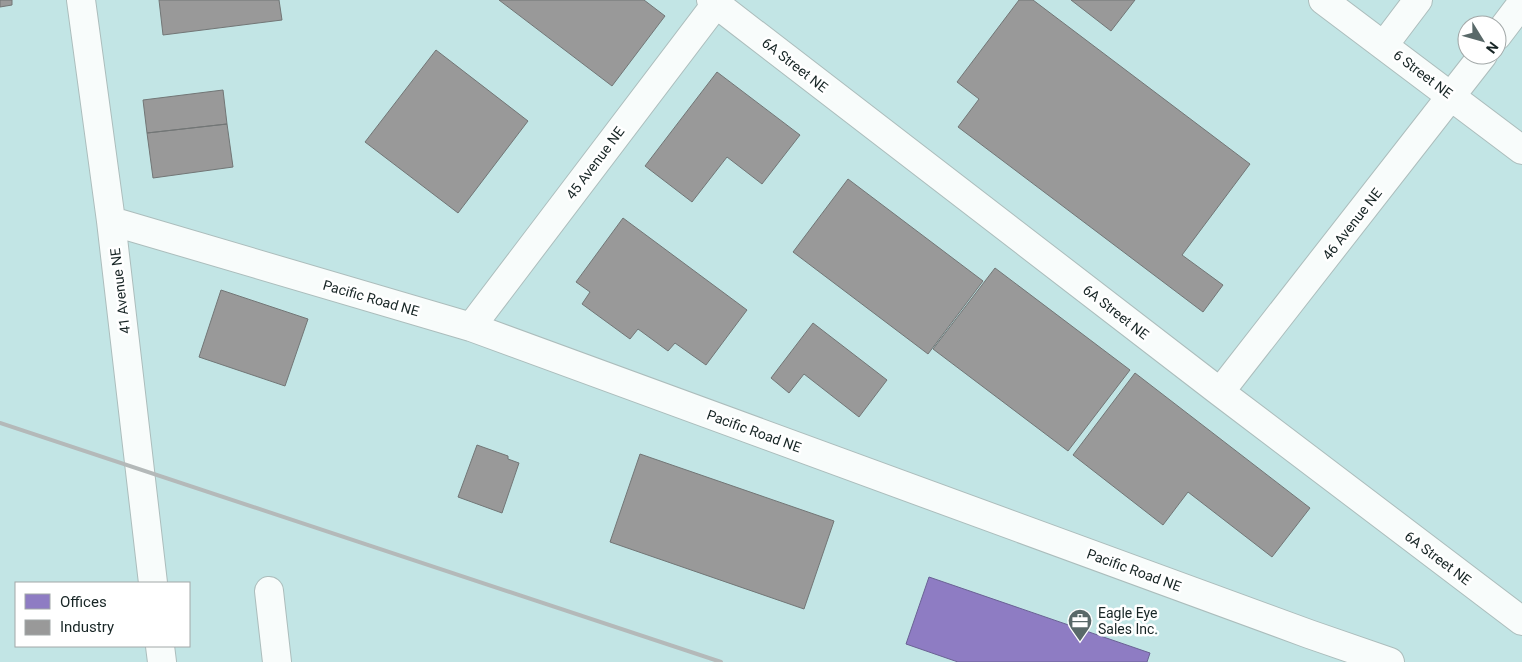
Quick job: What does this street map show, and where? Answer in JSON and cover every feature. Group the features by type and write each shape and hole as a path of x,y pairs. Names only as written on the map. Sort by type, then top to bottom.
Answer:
{"street":[{"name":"41 Avenue NE","path":"81,0 111,221 153,582"},
{"name":"6 Street NE","path":"1323,0 1522,150"},
{"path":"1384,46 1418,0"},
{"name":"45 Avenue NE","path":"471,327 716,1"},
{"name":"6A Street NE","path":"716,1 1220,392 1522,621"},
{"path":"1507,23 1522,3"},
{"name":"46 Avenue NE","path":"1220,392 1475,65"},
{"name":"Pacific Road NE","path":"111,221 471,327 1300,631 1390,662"},
{"path":"269,591 277,662"},
{"path":"160,647 162,662"}],"shaded area":[{"path":"0,0 1522,0 1522,662 0,662"}],"building: Offices":[{"path":"929,577 1150,653 1147,662 958,662 906,644"}],"building: Industry":[{"path":"0,0 12,0 12,5 0,7"},
{"path":"159,0 279,0 282,20 163,35"},
{"path":"499,0 644,0 665,16 612,86"},
{"path":"1019,0 1033,0 1250,164 1182,255 1223,285 1203,312 958,127 979,99 957,82"},
{"path":"1071,0 1135,0 1111,31"},
{"path":"436,50 528,121 458,213 365,142"},
{"path":"717,72 800,135 762,184 727,157 692,202 645,166"},
{"path":"223,90 227,124 147,133 143,100"},
{"path":"227,124 233,167 153,178 147,133"},
{"path":"848,179 983,281 928,354 793,252"},
{"path":"623,218 747,310 706,365 675,343 668,351 638,329 630,339 582,304 590,292 576,282"},
{"path":"995,268 1130,370 1068,451 933,349"},
{"path":"221,290 308,319 285,386 199,357"},
{"path":"813,323 887,380 859,417 804,374 789,393 771,378"},
{"path":"1135,373 1310,508 1272,557 1188,492 1163,525 1073,455"},
{"path":"477,445 508,456 508,459 519,463 502,513 458,497"},
{"path":"640,454 834,521 804,609 610,542"}],"railway":[{"path":"0,423 721,662"}],"place":[{"name":"Eagle Eye Sales Inc.","path":"1080,642"}]}
